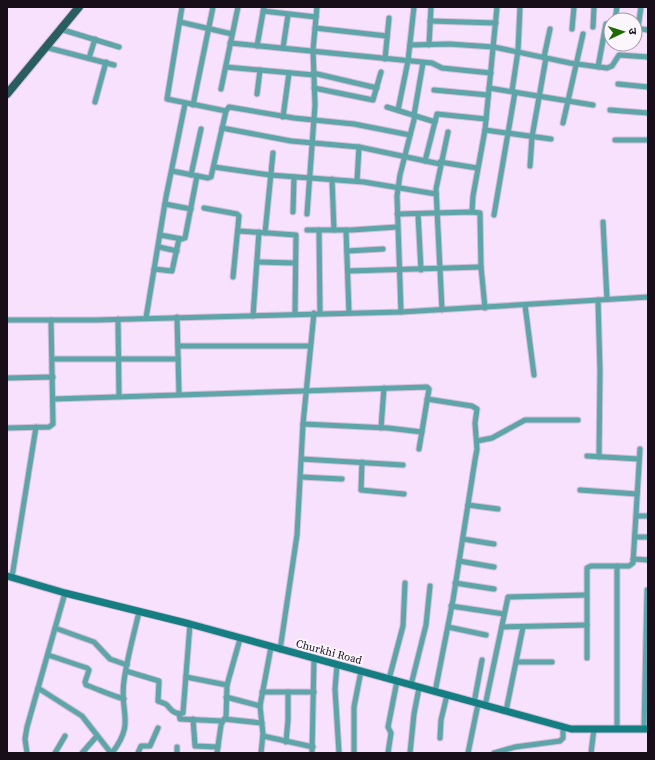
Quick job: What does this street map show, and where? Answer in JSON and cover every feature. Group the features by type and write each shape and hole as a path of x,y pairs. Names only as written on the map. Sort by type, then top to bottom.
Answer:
{"main road":[{"path":"7,94 79,7"}],"street":[{"path":"182,7 167,98 170,101 226,111"},
{"path":"193,105 210,29 213,7"},
{"path":"221,89 238,7"},
{"path":"307,214 313,120 313,50 317,7"},
{"path":"398,110 408,61 414,7"},
{"path":"428,45 431,7"},
{"path":"472,212 477,168 485,130 497,7"},
{"path":"494,215 514,92 520,7"},
{"path":"572,29 574,7"},
{"path":"593,27 594,7"},
{"path":"257,46 263,9 288,14 316,16"},
{"path":"283,48 288,14"},
{"path":"385,59 389,18"},
{"path":"430,20 496,23"},
{"path":"180,22 232,34"},
{"path":"315,28 387,36"},
{"path":"60,29 119,47"},
{"path":"530,166 532,137 550,29"},
{"path":"563,123 583,34"},
{"path":"89,58 95,39"},
{"path":"598,67 603,40"},
{"path":"230,43 313,50 422,62 434,64 442,68 491,72"},
{"path":"410,45 494,47 609,68 618,55 648,57"},
{"path":"45,47 114,65"},
{"path":"95,102 106,62"},
{"path":"401,312 397,227 398,187 414,115 422,62"},
{"path":"226,67 313,74 377,88"},
{"path":"257,94 260,70"},
{"path":"314,88 371,101 374,100 381,72"},
{"path":"283,116 289,73"},
{"path":"618,84 648,87"},
{"path":"489,88 593,105"},
{"path":"434,90 488,95"},
{"path":"146,318 165,204 185,104"},
{"path":"172,171 210,178 214,167 226,111 231,107 283,116 370,126 410,135"},
{"path":"387,107 435,122"},
{"path":"610,110 648,113"},
{"path":"424,161 438,114 486,118"},
{"path":"222,128 311,143 359,147 424,161 477,168"},
{"path":"160,235 179,239 184,239 186,237 201,129"},
{"path":"485,130 551,140"},
{"path":"442,310 436,194 440,163 448,132"},
{"path":"615,140 648,140"},
{"path":"357,181 359,147"},
{"path":"265,233 273,153"},
{"path":"214,167 270,175 357,181 436,194"},
{"path":"293,212 294,177"},
{"path":"332,179 334,230"},
{"path":"165,204 191,209"},
{"path":"204,208 238,215 238,231 233,277"},
{"path":"397,214 479,212 481,215 481,267 485,308"},
{"path":"418,214 421,270"},
{"path":"603,222 607,299"},
{"path":"306,230 346,230 397,227"},
{"path":"319,230 320,313"},
{"path":"346,230 349,312"},
{"path":"238,231 296,235 295,314"},
{"path":"253,316 258,232"},
{"path":"154,269 172,271 179,239"},
{"path":"158,247 177,251"},
{"path":"347,251 383,249"},
{"path":"257,262 295,263"},
{"path":"348,271 481,267"},
{"path":"7,320 118,319 349,312 401,312 648,297"},
{"path":"598,300 600,371 599,457"},
{"path":"525,305 534,375"},
{"path":"280,650 291,580 301,477 303,424 314,313"},
{"path":"177,317 179,394"},
{"path":"118,319 119,396"},
{"path":"7,428 36,428 52,426 54,399 51,320"},
{"path":"178,346 310,346"},
{"path":"53,359 178,358"},
{"path":"7,378 53,377"},
{"path":"54,399 428,387 419,449"},
{"path":"381,428 384,388"},
{"path":"427,399 476,407 477,409 475,423 477,449 448,627 435,692"},
{"path":"477,441 492,438 525,420 578,420"},
{"path":"303,424 381,428 422,432"},
{"path":"10,576 36,428"},
{"path":"587,658 586,572 589,566 632,565 634,560 640,449"},
{"path":"587,456 639,459"},
{"path":"302,460 403,465"},
{"path":"362,462 361,490 404,494"},
{"path":"301,477 342,479"},
{"path":"580,490 637,494"},
{"path":"468,505 498,509"},
{"path":"636,516 648,516"},
{"path":"635,537 648,537"},
{"path":"463,539 494,544"},
{"path":"634,560 648,560"},
{"path":"459,561 494,567"},
{"path":"617,566 617,729"},
{"name":"Churkhi Road","path":"10,576 65,593 190,624 571,729 646,729"},
{"path":"389,679 403,626 404,583"},
{"path":"455,583 494,589"},
{"path":"411,685 426,624 430,586"},
{"path":"646,729 647,590"},
{"path":"27,753 25,739 27,727 65,593"},
{"path":"468,753 479,704 502,627 508,597 586,596"},
{"path":"451,606 504,614"},
{"path":"38,688 82,716 111,753 118,745 126,727 124,699 126,671 139,612"},
{"path":"179,714 184,711 190,624"},
{"path":"502,627 587,625"},
{"path":"448,627 486,635"},
{"path":"506,711 523,627"},
{"path":"55,628 94,642 110,658 127,665"},
{"path":"193,719 195,745 198,750 218,750 224,720 227,685 240,639"},
{"path":"261,753 263,736 260,706 271,647"},
{"path":"48,655 88,668 89,670 85,682 86,685 101,690 104,693 124,699"},
{"path":"263,736 312,750 314,659"},
{"path":"479,704 482,660"},
{"path":"517,662 552,662"},
{"path":"337,665 335,689 339,753"},
{"path":"126,671 159,682 158,701 167,704 170,710 179,714 180,719 262,723"},
{"path":"354,753 354,707 361,671"},
{"path":"186,677 227,685"},
{"path":"388,753 390,733 388,727 397,681"},
{"path":"410,753 414,714 420,688"},
{"path":"262,692 314,692"},
{"path":"286,742 288,692"},
{"path":"440,738 441,720 447,695"},
{"path":"226,698 260,706"},
{"path":"495,753 521,746 560,740 563,738 563,727"},
{"path":"138,753 141,746 150,746 158,728"},
{"path":"591,753 594,729"},
{"path":"55,753 65,736"},
{"path":"82,753 97,736"},
{"path":"520,753 521,746"}]}
